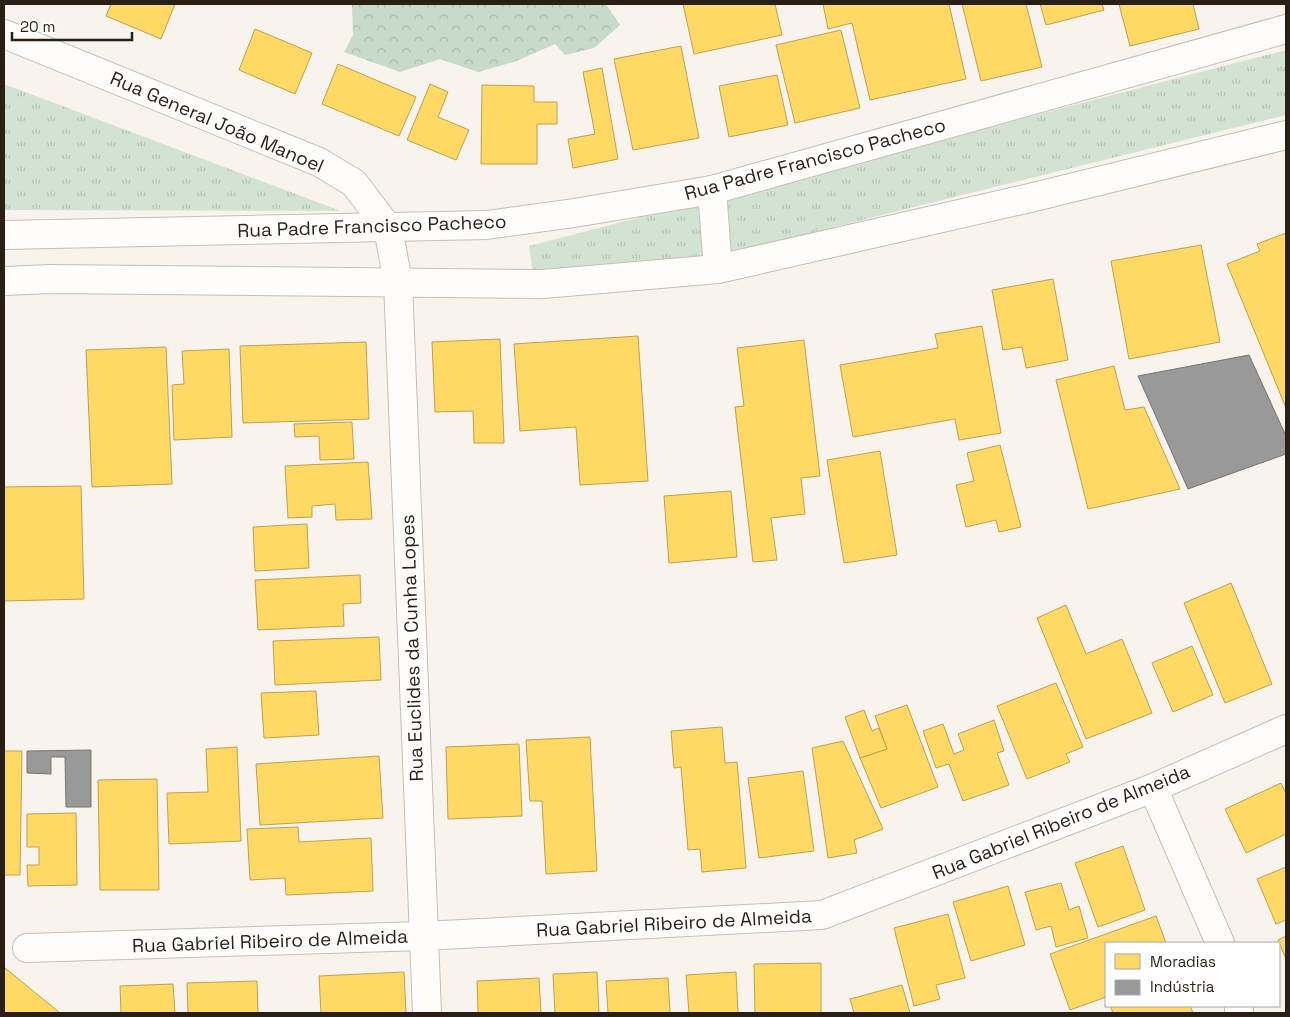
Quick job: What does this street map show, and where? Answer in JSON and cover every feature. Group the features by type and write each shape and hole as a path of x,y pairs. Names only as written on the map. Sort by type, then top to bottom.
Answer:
{"street":[{"name":"Rua Padre Francisco Pacheco","path":"4,235 487,225 712,190 1286,29"},
{"name":"Rua General João Manoel","path":"4,34 319,162 354,183 388,228 398,282"},
{"path":"4,281 50,279 543,284 718,269 1030,198 1286,135"},
{"path":"712,190 718,269"},
{"name":"Rua Euclides da Cunha Lopes","path":"398,282 427,1013"},
{"name":"Rua Gabriel Ribeiro de Almeida","path":"26,948 423,936 822,915 1153,788 1286,729"},
{"path":"1153,788 1220,942"}],"green space":[{"path":"348,4 606,4 620,25 594,48 565,55 555,44 514,62 478,72 440,59 400,72 344,52 353,35 352,5"},
{"path":"1286,50 1286,115 692,262 533,276 529,246"},
{"path":"4,84 341,211 4,210"}],"building: Moradias":[{"path":"111,4 175,4 161,39 106,16"},
{"path":"683,4 775,4 782,35 694,54"},
{"path":"823,4 949,4 966,79 870,100 852,23 828,29"},
{"path":"962,4 1026,4 1042,67 981,81"},
{"path":"1040,4 1102,4 1104,10 1046,25"},
{"path":"1119,4 1193,4 1199,29 1130,46"},
{"path":"255,29 312,53 295,94 239,70"},
{"path":"841,30 860,108 795,123 776,45"},
{"path":"681,46 699,138 633,150 614,59"},
{"path":"338,64 416,97 399,136 322,104"},
{"path":"602,68 618,159 573,168 568,139 595,134 583,72"},
{"path":"777,75 788,125 729,137 719,86"},
{"path":"430,84 448,92 438,117 469,130 456,160 407,140"},
{"path":"482,85 534,86 534,102 557,102 557,124 537,124 537,164 481,164"},
{"path":"1286,233 1286,408 1227,264 1260,251 1257,244"},
{"path":"1201,245 1220,342 1129,359 1111,261"},
{"path":"1053,279 1068,360 1026,368 1022,347 1003,350 992,290"},
{"path":"982,326 1001,433 959,440 955,419 853,437 840,365 938,348 935,334"},
{"path":"638,336 648,481 580,485 576,427 520,431 514,344"},
{"path":"500,339 504,443 474,443 473,411 435,412 432,342"},
{"path":"804,340 820,476 801,478 805,514 771,518 777,560 753,562 735,407 744,406 737,348"},
{"path":"366,342 369,419 243,423 240,346"},
{"path":"166,347 172,484 92,487 86,350"},
{"path":"229,349 232,437 174,440 172,385 184,384 182,351"},
{"path":"1114,366 1125,410 1144,407 1180,489 1088,509 1056,380"},
{"path":"352,422 354,459 320,460 319,436 295,437 294,424"},
{"path":"1000,445 1021,527 999,532 996,520 966,527 956,485 974,481 967,453"},
{"path":"880,451 897,555 844,563 827,460"},
{"path":"368,462 372,519 336,520 335,504 312,506 312,517 288,518 285,466"},
{"path":"81,486 84,599 4,601 4,487"},
{"path":"731,491 737,557 669,563 664,496"},
{"path":"307,524 309,568 255,571 253,527"},
{"path":"360,575 361,603 343,604 344,626 258,630 255,580"},
{"path":"1231,583 1272,684 1225,703 1184,603"},
{"path":"1066,605 1086,654 1122,639 1152,713 1086,739 1037,618"},
{"path":"379,637 381,680 275,685 273,641"},
{"path":"1192,646 1213,695 1173,712 1152,663"},
{"path":"1056,683 1083,747 1066,754 1070,762 1027,779 997,706"},
{"path":"316,691 319,735 264,738 261,693"},
{"path":"907,705 938,787 881,808 860,758 887,749 875,716"},
{"path":"864,710 872,731 879,728 887,749 860,758 845,717"},
{"path":"994,720 1004,751 997,753 1009,785 963,801 949,764 936,768 923,731 943,724 954,754 964,750 958,734"},
{"path":"722,727 725,763 737,762 746,868 702,872 700,849 688,850 681,767 674,768 671,731"},
{"path":"590,737 597,871 546,874 542,801 530,801 526,740"},
{"path":"843,741 883,829 854,840 857,853 828,858 812,748"},
{"path":"519,744 522,816 448,819 446,747"},
{"path":"237,747 241,841 169,844 167,793 208,792 206,749"},
{"path":"4,751 22,751 20,875 4,875"},
{"path":"379,756 383,818 260,825 256,764"},
{"path":"803,771 814,851 759,858 748,778"},
{"path":"157,779 159,890 100,890 98,780"},
{"path":"1281,783 1286,794 1286,834 1246,853 1225,809"},
{"path":"76,813 77,885 28,886 27,865 39,865 39,847 27,847 27,814"},
{"path":"298,827 299,842 371,838 373,891 286,895 285,878 250,880 247,829"},
{"path":"1123,846 1145,910 1098,927 1075,863"},
{"path":"1286,867 1286,920 1276,924 1257,879"},
{"path":"1061,883 1069,910 1079,906 1088,938 1056,947 1051,926 1036,930 1025,892"},
{"path":"1008,886 1025,945 971,961 953,902"},
{"path":"948,914 965,978 936,985 940,999 914,1006 894,928"},
{"path":"1156,916 1166,942 1105,942 1105,997 1070,1010 1050,954"},
{"path":"1286,936 1286,959 1280,942 1278,940"},
{"path":"821,963 821,1013 755,1013 754,964"},
{"path":"4,967 60,1013 4,1013"},
{"path":"404,972 406,1013 321,1013 319,976"},
{"path":"597,972 599,1013 555,1013 553,974"},
{"path":"736,972 738,1013 689,1013 686,975"},
{"path":"539,978 541,1013 478,1013 477,981"},
{"path":"668,978 670,1013 608,1013 606,981"},
{"path":"257,981 258,1013 188,1013 187,983"},
{"path":"173,984 175,1013 121,1013 120,986"},
{"path":"902,985 910,1013 854,1013 850,999"},
{"path":"1110,1007 1190,1007 1193,1013 1113,1013"}],"building: Indústria":[{"path":"1249,355 1286,436 1286,454 1188,489 1138,376"},
{"path":"91,750 91,807 66,807 65,757 51,757 51,774 27,773 27,751"}]}
